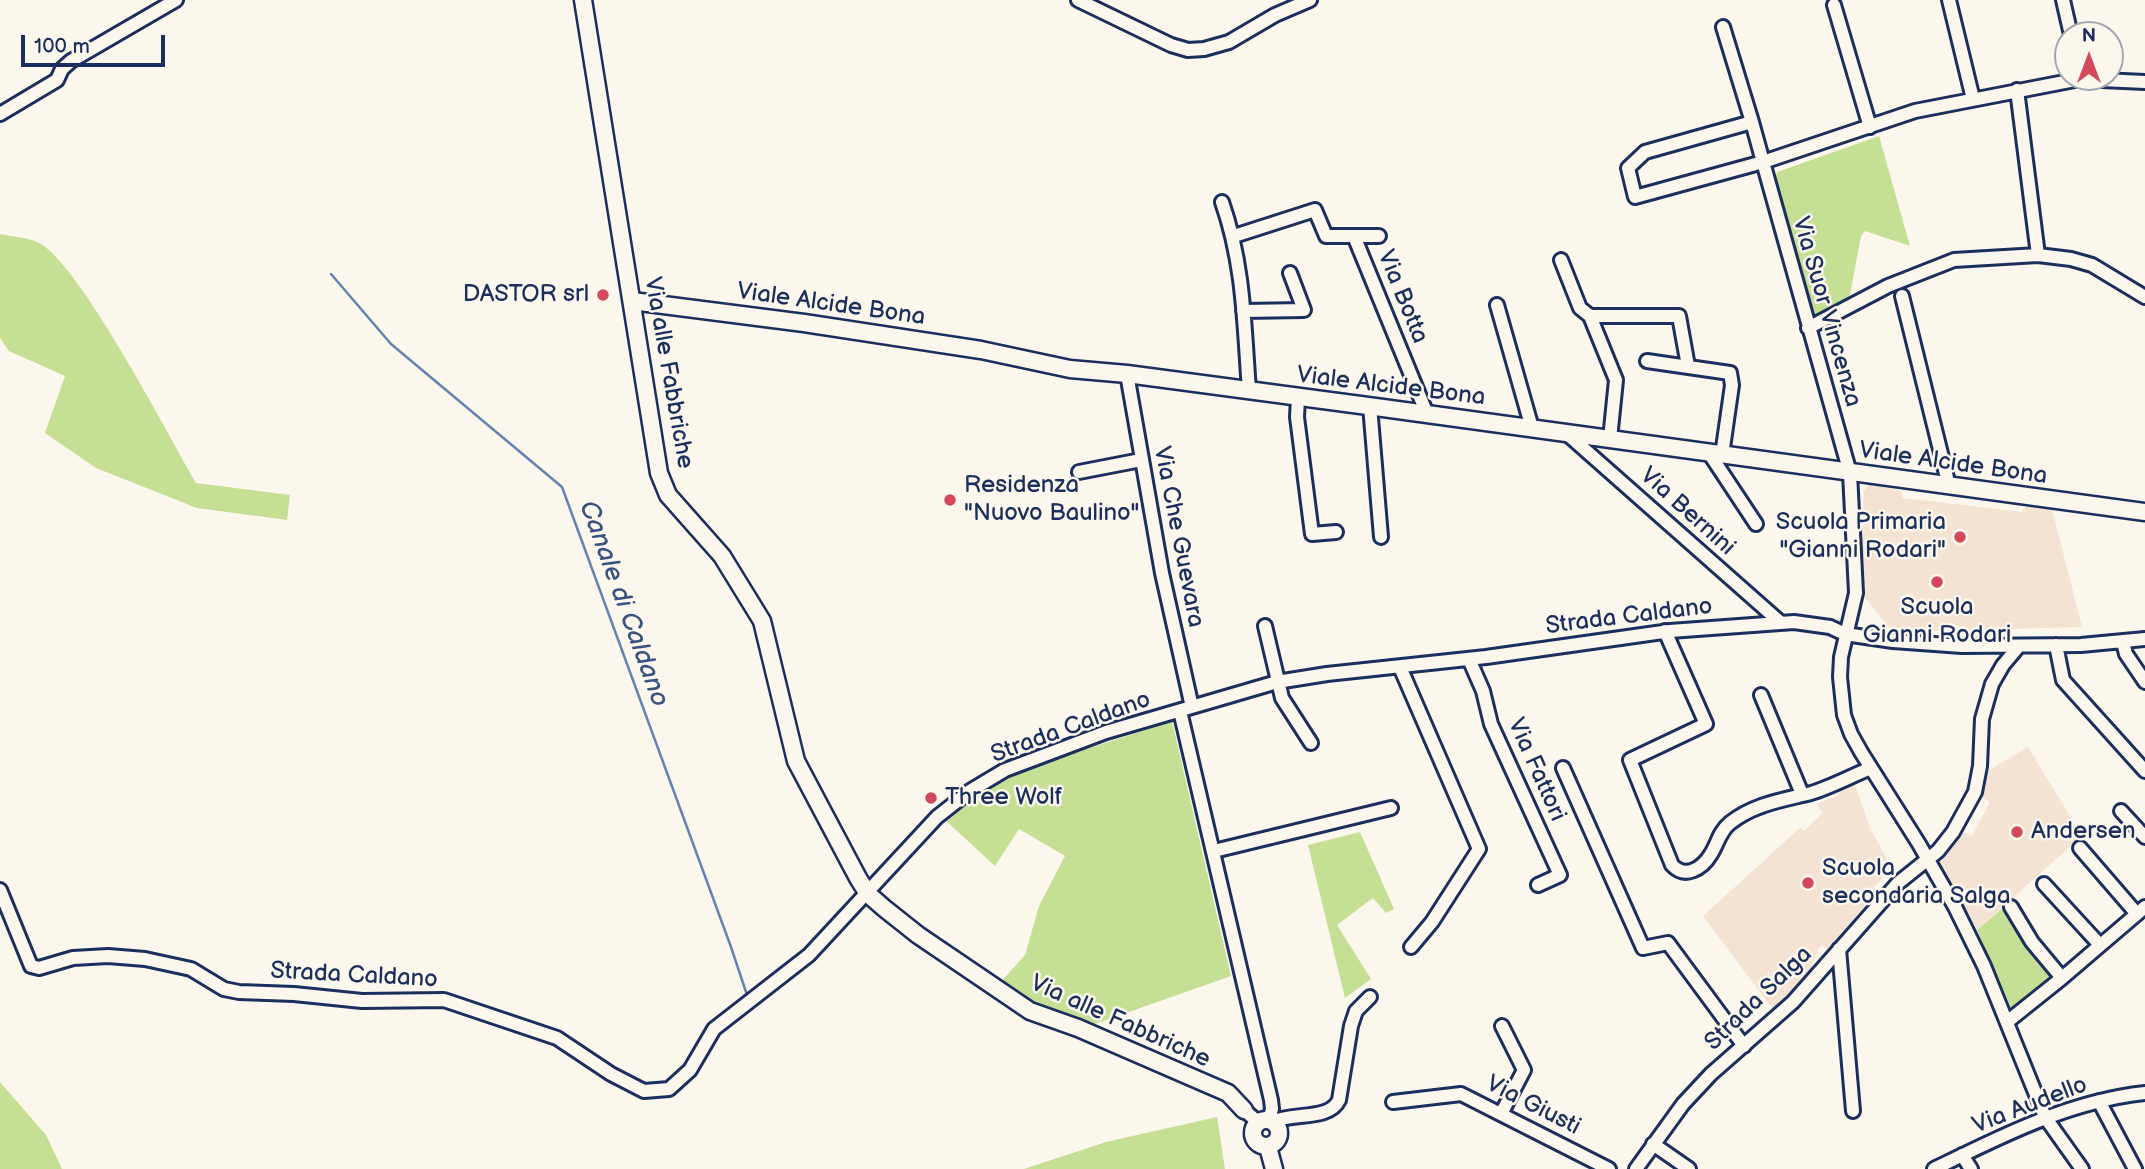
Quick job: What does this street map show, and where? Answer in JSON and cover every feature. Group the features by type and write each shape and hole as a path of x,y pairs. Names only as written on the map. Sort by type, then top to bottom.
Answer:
{"street":[{"path":"0,114 57,80 62,69 71,61 176,0"},
{"name":"Via alle Fabbriche","path":"583,0 662,482 668,495 722,556 762,621 796,761 868,894 918,935 1030,1011 1078,1028 1228,1093 1244,1111"},
{"path":"1078,0 1171,45 1188,50 1229,42 1275,15 1310,0"},
{"path":"1949,0 1973,99"},
{"path":"2063,0 2068,21"},
{"path":"1834,5 1870,127"},
{"name":"Via Suor Vincenza","path":"1723,27 1850,473 1856,593 1845,634 1840,677 1844,715 1851,734 1927,859 1984,966 2045,1117 2082,1169"},
{"path":"2124,81 2145,82"},
{"path":"1752,122 1645,152 1628,168 1635,197 1763,162 1915,111 2054,83"},
{"path":"2017,90 2038,255"},
{"path":"1222,202 1234,236 1240,266 1249,390"},
{"path":"1234,236 1315,210 1326,236 1378,236"},
{"name":"Via Botta","path":"1354,236 1427,414"},
{"path":"1808,328 1888,286 1954,260 2038,255 2071,259 2092,265 2145,297"},
{"path":"1561,260 1580,308 1590,316 1616,380 1610,439"},
{"path":"1243,312 1304,310 1290,273"},
{"path":"1902,296 1949,486"},
{"name":"Viale Alcide Bona","path":"632,301 981,350 1070,369 1370,406 2145,512"},
{"path":"1497,305 1532,428"},
{"path":"1590,316 1679,316 1688,366"},
{"path":"1647,361 1728,372 1732,378 1716,454 1756,524"},
{"name":"Via Che Guevara","path":"1127,374 1140,460 1214,851 1271,1100 1272,1109 1266,1121"},
{"path":"1298,398 1297,417 1312,534 1336,532"},
{"path":"1370,406 1381,537"},
{"name":"Via Bernini","path":"1566,433 1780,622"},
{"path":"1079,472 1140,460"},
{"name":"Strada Caldano","path":"0,890 31,966 39,968 73,958 108,956 145,959 191,969 224,989 239,992 362,1001 444,1000 556,1038 611,1074 644,1091 669,1089 690,1070 714,1029 810,955 868,894 911,842 937,817 1004,770 1106,732 1277,682 1469,659 1665,631 1794,622 1830,627 1845,634 1922,644 2019,646 2145,639"},
{"path":"1265,626 1282,698 1311,743"},
{"path":"1665,631 1706,724 1630,760 1672,865 1681,873 1693,871 1710,856 1725,827 1739,816 1782,798 1812,793 1871,768"},
{"path":"2123,642 2126,654 2145,682"},
{"path":"2056,645 2063,680 2145,771"},
{"name":"Strada Salga","path":"1636,1169 1683,1104 1712,1074 1793,1002 1898,883 1927,859 1953,832 1975,792 1982,751 1982,719 1992,684 2019,646"},
{"name":"Via Fattori","path":"1469,659 1483,691 1492,724 1560,875 1538,885"},
{"path":"1400,667 1479,849 1432,922 1411,947"},
{"path":"1761,695 1802,794"},
{"path":"1563,768 1643,948 1668,943 1744,1046"},
{"path":"1214,851 1391,808"},
{"path":"2121,811 2145,837"},
{"path":"2007,1022 2141,911 2080,848"},
{"path":"2044,884 2100,945"},
{"path":"2011,906 2032,942 2062,978"},
{"path":"1839,949 1853,1111"},
{"path":"1274,1169 1268,1147 1257,1144 1253,1139 1254,1127 1284,1116 1320,1114 1336,1107 1351,1026 1356,1011 1370,997"},
{"path":"1501,1114 1524,1070 1502,1026"},
{"name":"Via Audello","path":"1934,1169 2045,1117 2099,1101 2145,1093"},
{"name":"Via Giusti","path":"1393,1102 1461,1094 1609,1169"},
{"path":"2099,1101 2135,1169"},
{"path":"1244,1111 1266,1121"},
{"path":"1653,1144 1689,1169"},
{"path":"1962,1155 1971,1169"}],"shaded area":[{"name":"Scuola Primaria \"Gianni Rodari\"","path":"1869,484 1901,491 1903,498 2022,512 2027,506 2052,509 2082,627 1893,632 1865,598 1861,563 1864,491"},
{"path":"2028,747 2082,836 1977,930 1938,860 1962,832 1972,836 1990,802 1980,796 1984,787 1983,774"},
{"name":"Scuola secondaria Salga","path":"1854,782 1870,828 1892,868 1863,898 1867,903 1827,950 1822,945 1818,949 1808,977 1775,1012 1703,916 1800,828 1804,831 1823,813 1816,804 1839,795 1838,788"}],"green space":[{"path":"1879,136 1910,246 1865,231 1861,236 1849,300 1815,319 1774,183 1777,172"},
{"path":"0,234 37,242 54,255 75,280 122,352 196,483 290,495 287,520 197,508 96,468 45,433 65,376 9,351 0,338"},
{"path":"1172,721 1231,976 1092,1025 1031,1000 1000,983 1025,955 1039,906 1065,856 1019,829 995,866 945,820 1009,777"},
{"path":"1360,832 1394,909 1386,913 1373,898 1337,925 1371,979 1345,998 1308,845"},
{"path":"2005,906 2018,931 2021,930 2055,978 2012,1010 1977,930"},
{"path":"0,1082 46,1135 62,1169 0,1169"},
{"path":"1217,1117 1225,1169 1024,1169 1106,1142"}],"waterway":[{"name":"Canale di Caldano","path":"331,274 391,344 562,487 731,947 747,995 743,999"}],"place":[{"name":"DASTOR srl","path":"603,295"},
{"name":"Residenza \"Nuovo Baulino\"","path":"950,500"},
{"name":"Scuola Primaria \"Gianni Rodari\"","path":"1960,537"},
{"name":"Scuola Gianni Rodari","path":"1937,582"},
{"name":"Three Wolf","path":"931,798"},
{"name":"Andersen","path":"2017,832"},
{"name":"Scuola secondaria Salga","path":"1808,883"}]}
